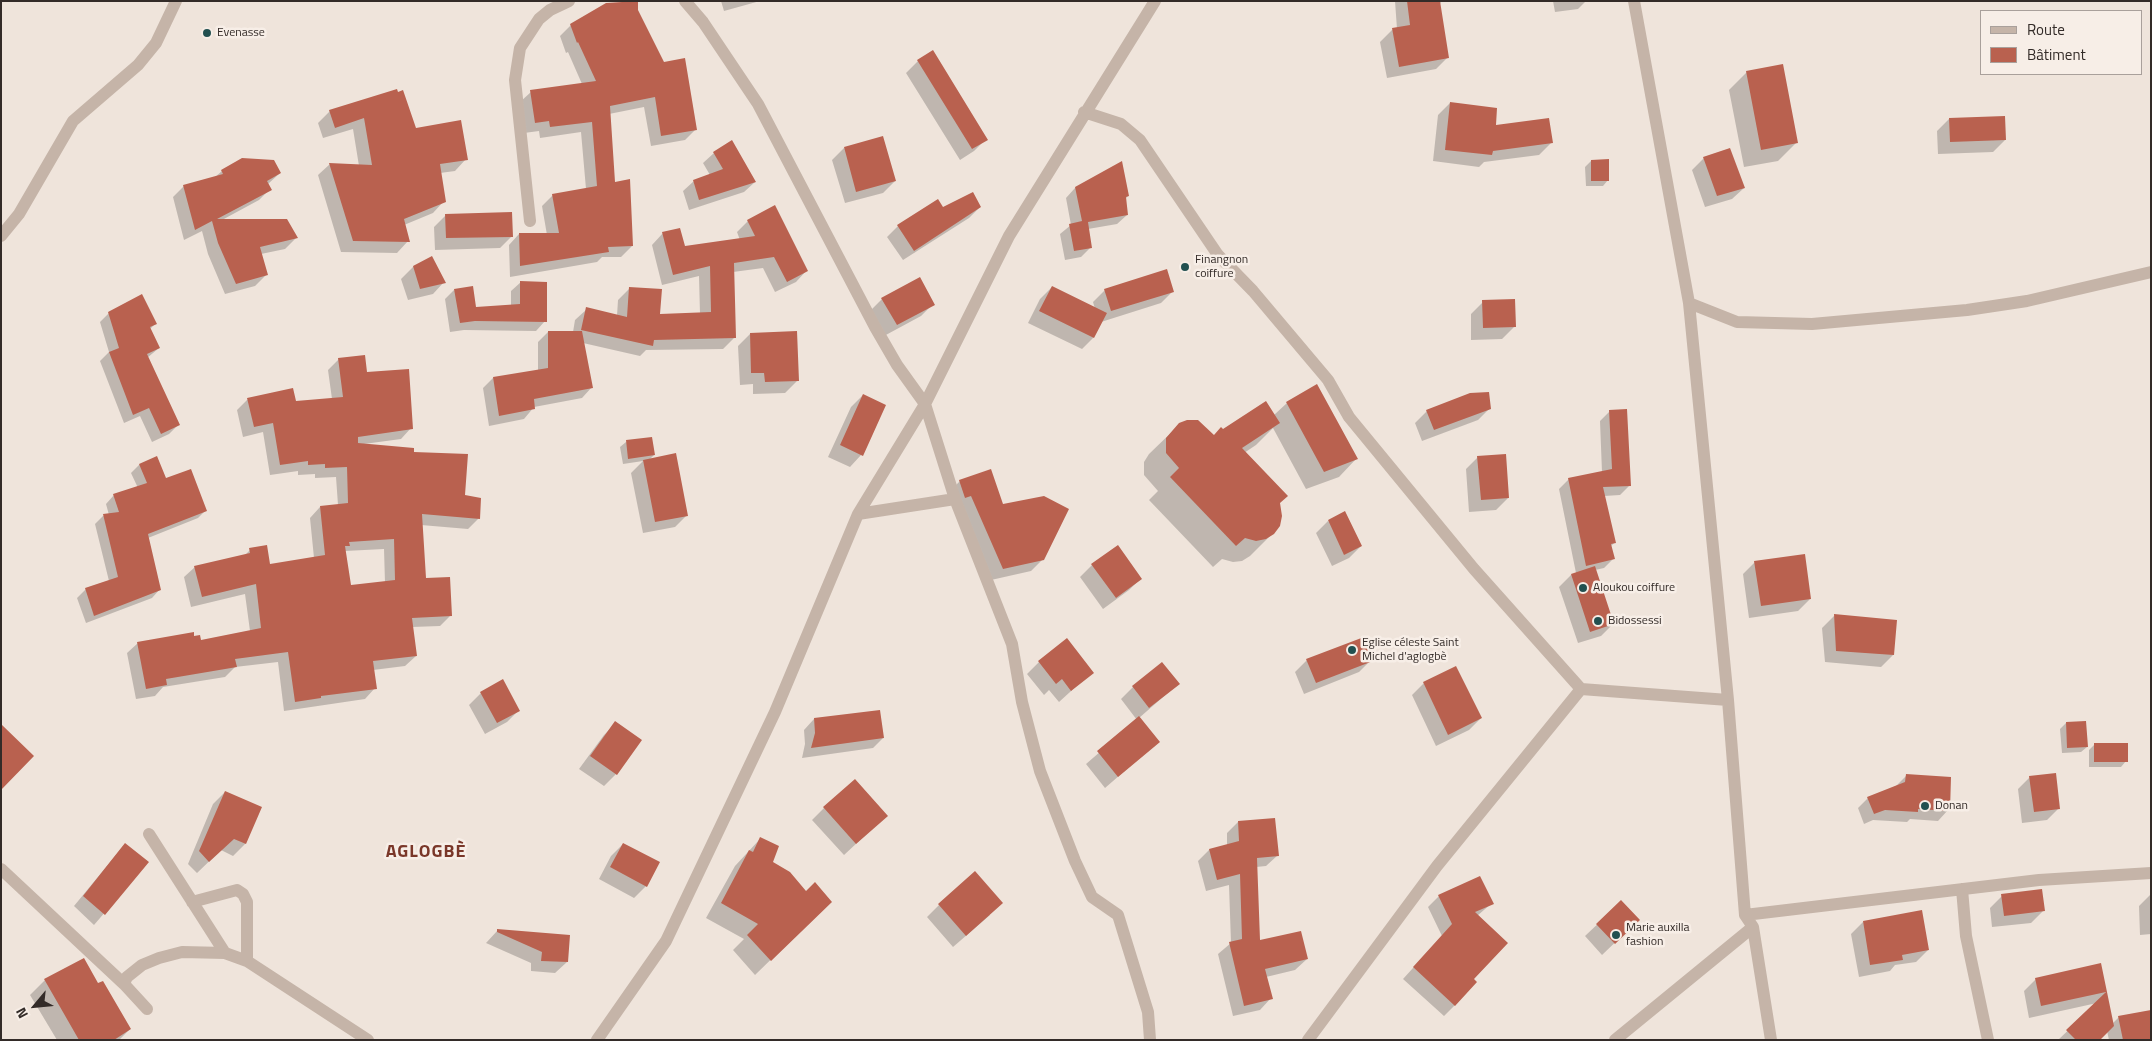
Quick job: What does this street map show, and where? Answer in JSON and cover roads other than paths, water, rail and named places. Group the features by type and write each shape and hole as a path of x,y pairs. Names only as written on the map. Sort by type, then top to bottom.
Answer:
{"street":[{"path":"1,236 19,214 73,121 138,65 156,43 175,1"},
{"path":"685,1 703,22 758,104 875,327 897,365 925,404 955,498 1012,644 1022,702 1040,771 1074,861 1092,897 1118,915 1148,1012 1150,1040"},
{"path":"597,1040 666,940 775,712 858,514 925,404 1009,236 1084,112 1155,1"},
{"path":"1634,1 1689,303 1728,700 1745,915 1753,927 1771,1040"},
{"path":"530,221 515,80 520,48 539,19 564,2"},
{"path":"1084,112 1121,124 1140,140 1218,255 1322,373 1349,417 1474,569 1580,689 1728,700"},
{"path":"1689,303 1737,322 1812,324 1967,310 2018,302 2151,272"},
{"path":"858,514 955,498"},
{"path":"1308,1040 1437,866 1580,689"},
{"path":"149,834 225,953"},
{"path":"1,869 124,984 147,1009"},
{"path":"1745,915 2040,880 2151,873"},
{"path":"1962,889 1966,936 1988,1040"},
{"path":"192,902 237,890 243,894 247,902 247,961"},
{"path":"1616,1040 1753,927"},
{"path":"124,984 127,977 142,965 159,958 182,952 225,953 247,961 368,1040"}],"place":[{"name":"Evenasse","path":"207,33"},
{"name":"Finangnon coiffure","path":"1185,267"},
{"name":"Aloukou coiffure","path":"1583,588"},
{"name":"Bidossessi","path":"1598,621"},
{"name":"Eglise céleste Saint Michel d'aglogbè","path":"1352,650"},
{"name":"Donan","path":"1925,806"},
{"name":"Marie auxilla fashion","path":"1616,935"}],"district":[{"name":"AGLOGBÈ","path":"426,853"}]}
